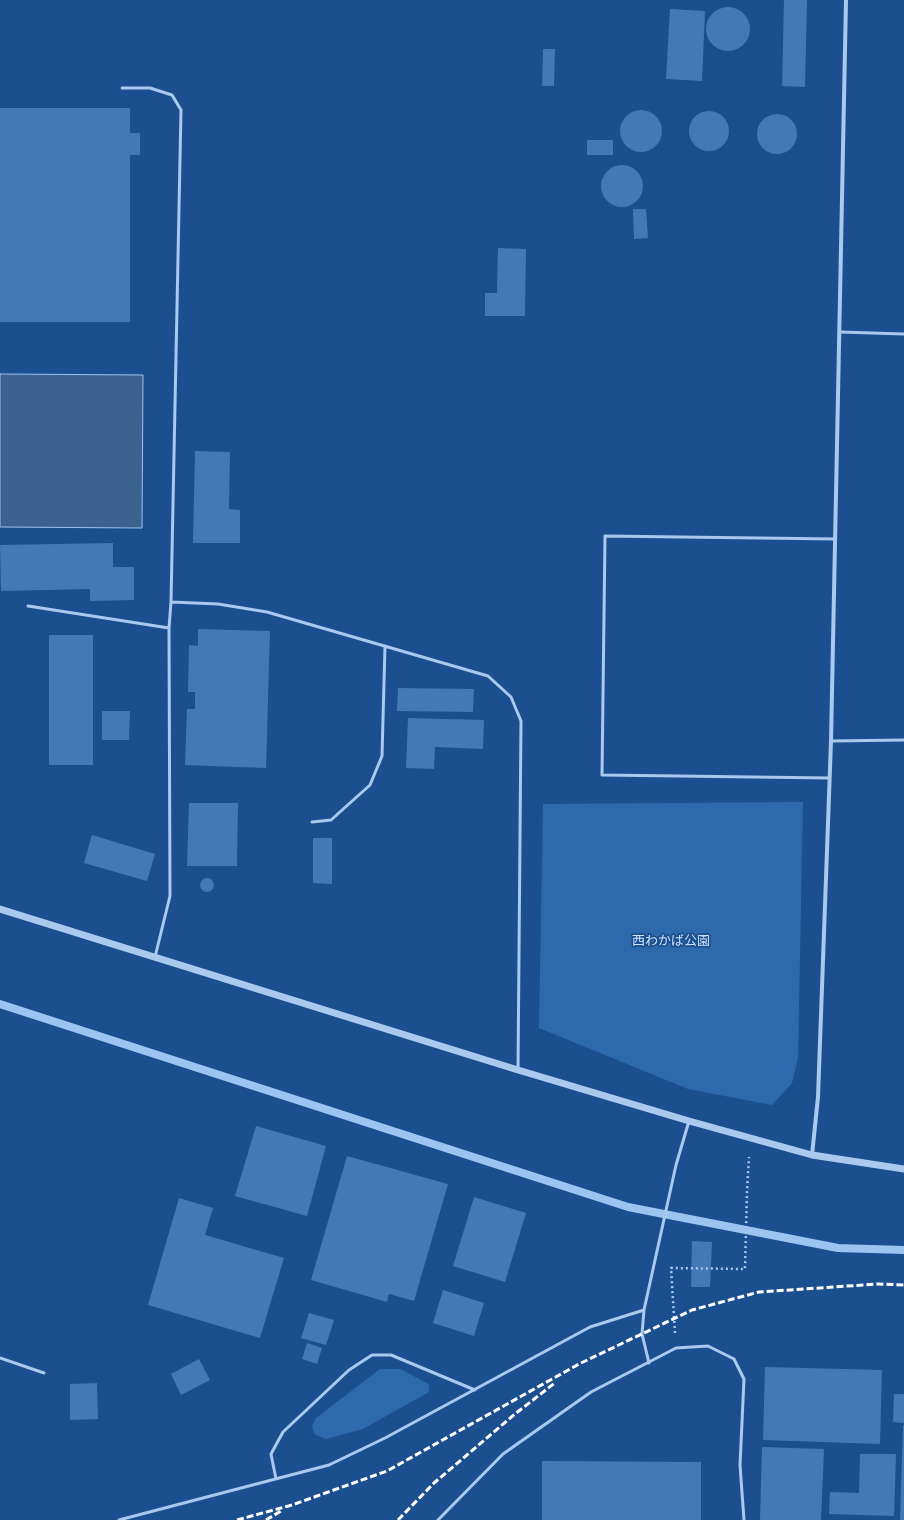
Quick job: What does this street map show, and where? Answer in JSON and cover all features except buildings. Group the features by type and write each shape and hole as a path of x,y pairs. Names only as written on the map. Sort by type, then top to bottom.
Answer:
{"street":[{"path":"812,1155 818,1097 830,778 846,0"},
{"path":"0,909 518,1070 689,1121 812,1155 904,1169"}],"lane":[{"path":"122,88 150,88 172,94 181,110 171,602 169,628 170,896 155,957"},
{"path":"840,332 904,334"},
{"path":"830,778 602,775 605,536 835,539"},
{"path":"171,602 218,604 267,612 488,676 511,697 522,721 518,1070"},
{"path":"28,606 169,628"},
{"path":"312,822 331,820 370,785 382,756 385,646"},
{"path":"831,741 904,740"},
{"path":"649,1363 642,1334 644,1310 676,1165 689,1121"},
{"path":"119,1520 329,1466 385,1438 590,1327 644,1310"},
{"path":"438,1520 503,1454 590,1392 676,1348 708,1346 734,1359 744,1379 740,1466 744,1520"},
{"path":"276,1479 272,1454 283,1432 349,1370 372,1355 391,1355 475,1390"},
{"path":"0,1358 44,1373"}],"path":[{"path":"676,1348 671,1268 745,1269 748,1168 752,1139"}],"green space":[{"name":"西わかば公園","path":"803,802 798,1058 792,1083 772,1105 688,1089 539,1028 543,804"},
{"path":"380,1369 400,1369 429,1384 429,1392 363,1429 326,1439 314,1434 312,1426 316,1418"}],"shaded area":[{"path":"0,374 143,375 142,528 0,527"}],"waterway":[{"path":"0,1004 628,1207 838,1248 904,1250"}],"railway":[{"path":"237,1520 292,1505 387,1471 579,1364 692,1310 759,1292 878,1284 904,1285"},
{"path":"398,1520 434,1483 515,1414 556,1382"},
{"path":"266,1520 281,1511"}]}
